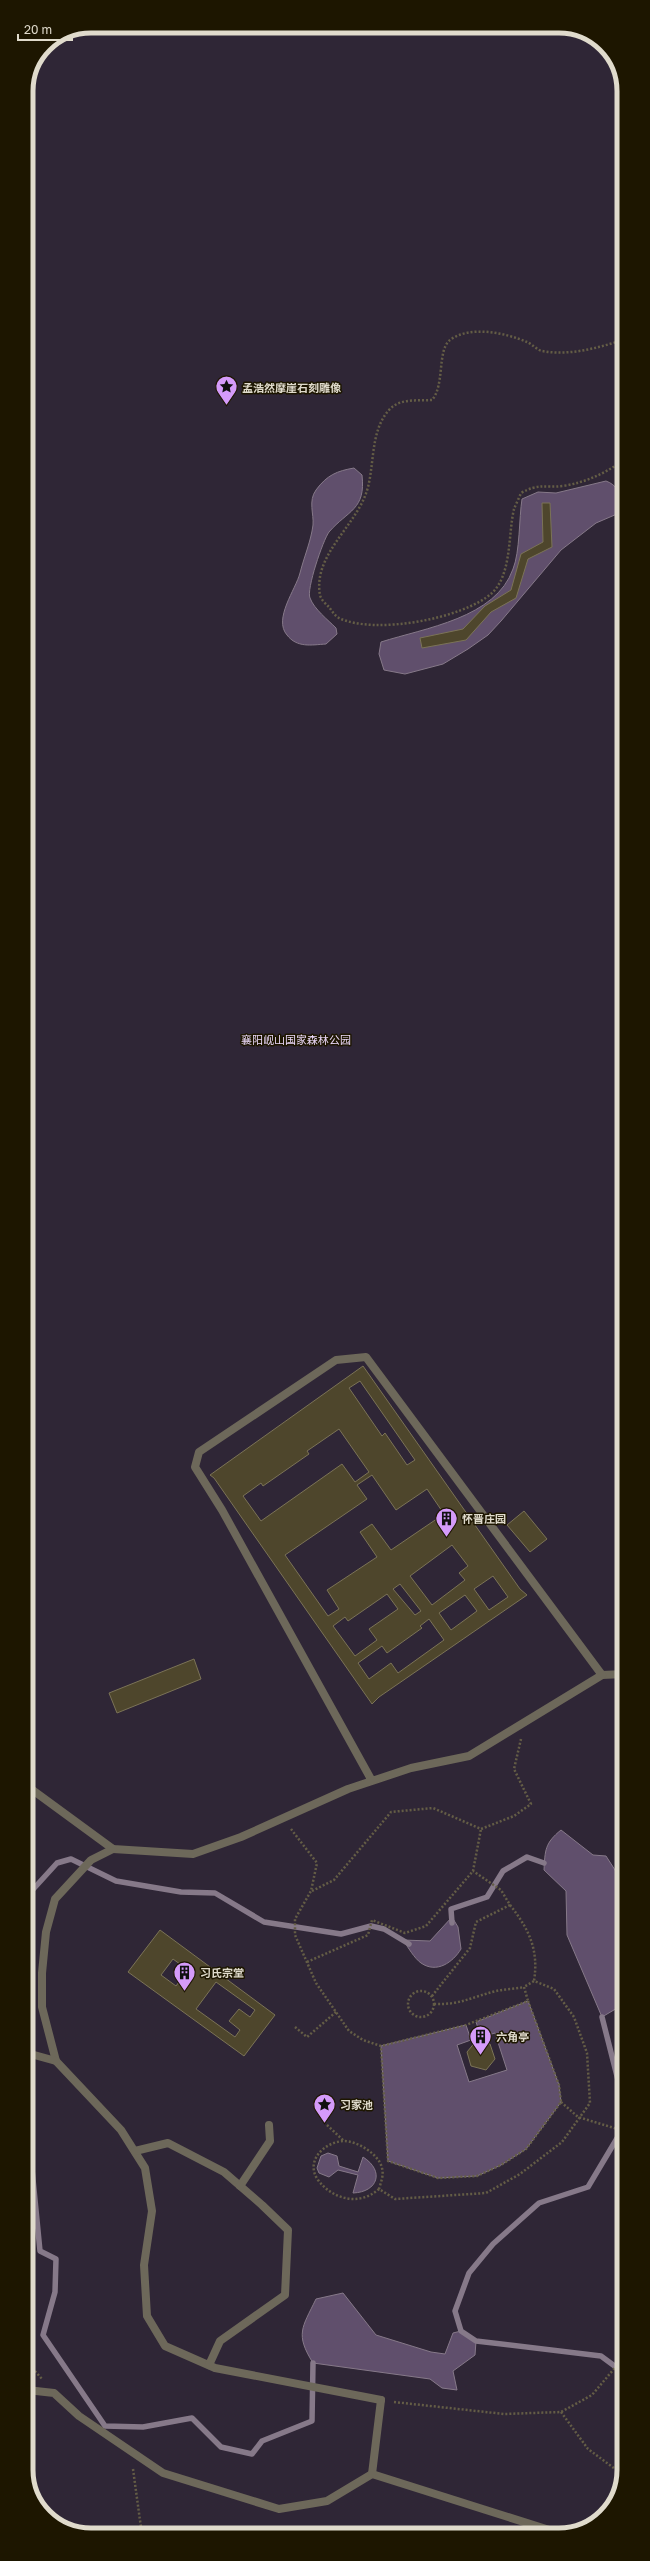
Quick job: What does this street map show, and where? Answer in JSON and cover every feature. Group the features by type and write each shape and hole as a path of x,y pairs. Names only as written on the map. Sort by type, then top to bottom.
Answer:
{"street":[{"path":"372,1781 222,1510 195,1467 199,1452 336,1360 366,1357 602,1675"},
{"path":"372,2474 381,2400 325,2390 209,2365 165,2346 147,2316 144,2265 152,2211 145,2168 121,2130 56,2061 42,2007 42,1973 46,1932 55,1899 91,1860 113,1849 193,1854 280,1820 372,1781 411,1768 469,1756 602,1675 617,1674"},
{"path":"33,1790 113,1849"},
{"path":"33,2055 56,2061"},
{"path":"240,2186 270,2141 269,2125"},
{"path":"135,2151 168,2143 224,2172 288,2230 285,2295 220,2341 209,2365"},
{"path":"33,2391 54,2393 79,2416 162,2473 279,2509 327,2501 372,2474 543,2528"}],"path":[{"path":"617,342 585,351 541,351 529,342 501,332 461,334 449,340 446,347 438,393 432,400 408,401 392,407 382,422 374,448 368,489 360,510 338,539 319,574 320,597 337,618 363,626 431,620 475,603 492,592 506,568 514,510 521,492 534,486 562,486 599,477 617,465"},
{"path":"311,1891 334,1880 391,1812 433,1808 480,1829 514,1816 531,1804 514,1769 522,1742 519,1726"},
{"path":"280,1820 297,1834 317,1863 311,1891 295,1919 295,1935 316,1983 349,2031 363,2040 381,2046 466,2025 528,2001"},
{"path":"307,1962 368,1935 372,1920 405,1933 426,1926 473,1871 480,1829"},
{"path":"473,1871 501,1890 529,1932 535,1952 534,1981"},
{"path":"432,1996 470,1948 476,1922 510,1905"},
{"path":"434,2004 472,2000 496,1991 524,1987 534,1981"},
{"path":"379,2189 395,2199 486,2193 520,2174 562,2142 578,2117 590,2103 587,2053 574,2017 558,1995 554,1990 534,1981"},
{"path":"381,2046 388,2161 438,2178 477,2176 501,2165 526,2149 560,2102 560,2085 524,1987"},
{"path":"422,1991 432,1996 434,2004 432,2012 424,2017 415,2016 409,2009 409,2000 414,1993 422,1991"},
{"path":"295,2026 308,2037 336,2012"},
{"path":"560,2102 578,2117 617,2129"},
{"path":"327,2125 344,2141 362,2146 375,2156 382,2167 382,2179 379,2189 371,2196 361,2199 346,2199 325,2190 313,2173 314,2160 321,2150 330,2145 344,2141"},
{"path":"381,2400 504,2414 561,2412 592,2396 617,2365"},
{"path":"561,2412 588,2449 617,2470"},
{"path":"131,2467 138,2500 141,2528"}],"green space":[{"name":"襄阳岘山国家森林公园","path":"562,33 581,37 597,47 609,62 616,80 617,2470 613,2492 603,2508 588,2520 570,2527 88,2528 69,2524 53,2514 41,2499 34,2481 33,91 37,69 50,50 69,37 80,34"}],"shaded area":[{"path":"354,468 362,475 363,487 361,496 354,508 329,532 326,537 319,554 309,593 312,602 336,628 337,634 326,644 300,644 295,642 287,635 283,628 283,621 287,604 298,580 311,537 313,525 312,499 316,490 328,477 337,472"},
{"path":"606,481 613,485 617,490 617,514 596,523 561,550 488,635 468,649 443,664 405,674 384,670 379,654 381,642 457,619 475,610 491,599 504,586 515,562 522,499 538,492 556,493"},
{"path":"561,1830 593,1855 606,1856 617,1873 617,2008 602,2017 567,1935 566,1891 544,1870 547,1847"},
{"path":"452,1917 458,1927 461,1949 458,1954 449,1962 439,1967 427,1966 418,1961 403,1940 430,1941"},
{"name":"习家池","path":"528,2001 559,2085 561,2102 526,2149 501,2165 477,2176 438,2178 388,2161 381,2046 466,2025 471,2040 457,2045 469,2082 507,2070 495,2033 481,2037 476,2022"},
{"path":"328,2153 337,2156 339,2166 358,2172 363,2157 374,2168 376,2180 373,2185 362,2192 353,2193 358,2175 338,2170 329,2177 319,2173 317,2168 321,2156"},
{"path":"343,2293 376,2335 431,2352 445,2354 453,2333 461,2331 476,2341 475,2355 453,2371 457,2390 442,2388 430,2379 313,2363 307,2353 302,2338 302,2331 307,2317 316,2299"}],"building":[{"path":"542,503 550,503 552,547 528,559 516,598 491,612 466,640 422,648 420,638 463,629 485,606 511,590 521,554 543,542"},
{"name":"怀晋庄园","path":"363,1366 520,1589 527,1595 379,1697 372,1704 214,1478 210,1475","holes":["360,1381 415,1460 407,1465 385,1433 382,1436 349,1388","339,1429 369,1472 355,1482 342,1464 261,1521 243,1496 261,1483 263,1486 309,1454 307,1451","372,1475 396,1510 427,1489 444,1514 391,1550 372,1524 360,1532 377,1557 327,1590 339,1609 328,1616 285,1555 367,1499 357,1485","452,1545 468,1566 459,1573 465,1580 432,1605 410,1576","493,1576 508,1597 489,1610 474,1589","400,1584 421,1611 415,1615 393,1589","387,1594 398,1609 369,1629 377,1640 355,1656 333,1626 345,1617 348,1621","465,1595 477,1611 451,1630 439,1613","429,1619 444,1640 398,1673 391,1663 369,1679 358,1663 382,1646 387,1653 422,1628 420,1626"]},
{"path":"524,1511 547,1539 530,1552 507,1525"},
{"path":"194,1659 201,1679 117,1713 109,1693"},
{"name":"习氏宗堂","path":"160,1930 275,2015 244,2056 128,1972","holes":["173,1959 188,1970 176,1986 161,1975","216,1982 255,2010 250,2017 239,2009 229,2021 240,2030 235,2037 196,2009"]},
{"name":"六角亭","path":"476,2041 490,2044 495,2059 486,2070 471,2066 467,2052"}],"waterway":[{"path":"452,1923 451,1909 487,1897 503,1871 527,1857 544,1863"},
{"path":"33,1889 57,1863 71,1859 116,1881 181,1892 215,1893 264,1922 341,1934 371,1926 384,1929 409,1944"},
{"path":"602,2017 617,2076"},
{"path":"617,2138 588,2187 539,2203 493,2244 469,2273 455,2311 461,2331 476,2341 601,2356 617,2368"},
{"path":"33,2179 40,2251 56,2259 55,2292 43,2335 105,2426 143,2427 192,2418 221,2447 252,2454 262,2441 312,2421 313,2363"}],"place":[{"name":"孟浩然摩崖石刻雕像","path":"226,406"},
{"name":"怀晋庄园","path":"446,1538"},
{"name":"习氏宗堂","path":"184,1992"},
{"name":"六角亭","path":"481,2056"},
{"name":"习家池","path":"325,2124"}]}
